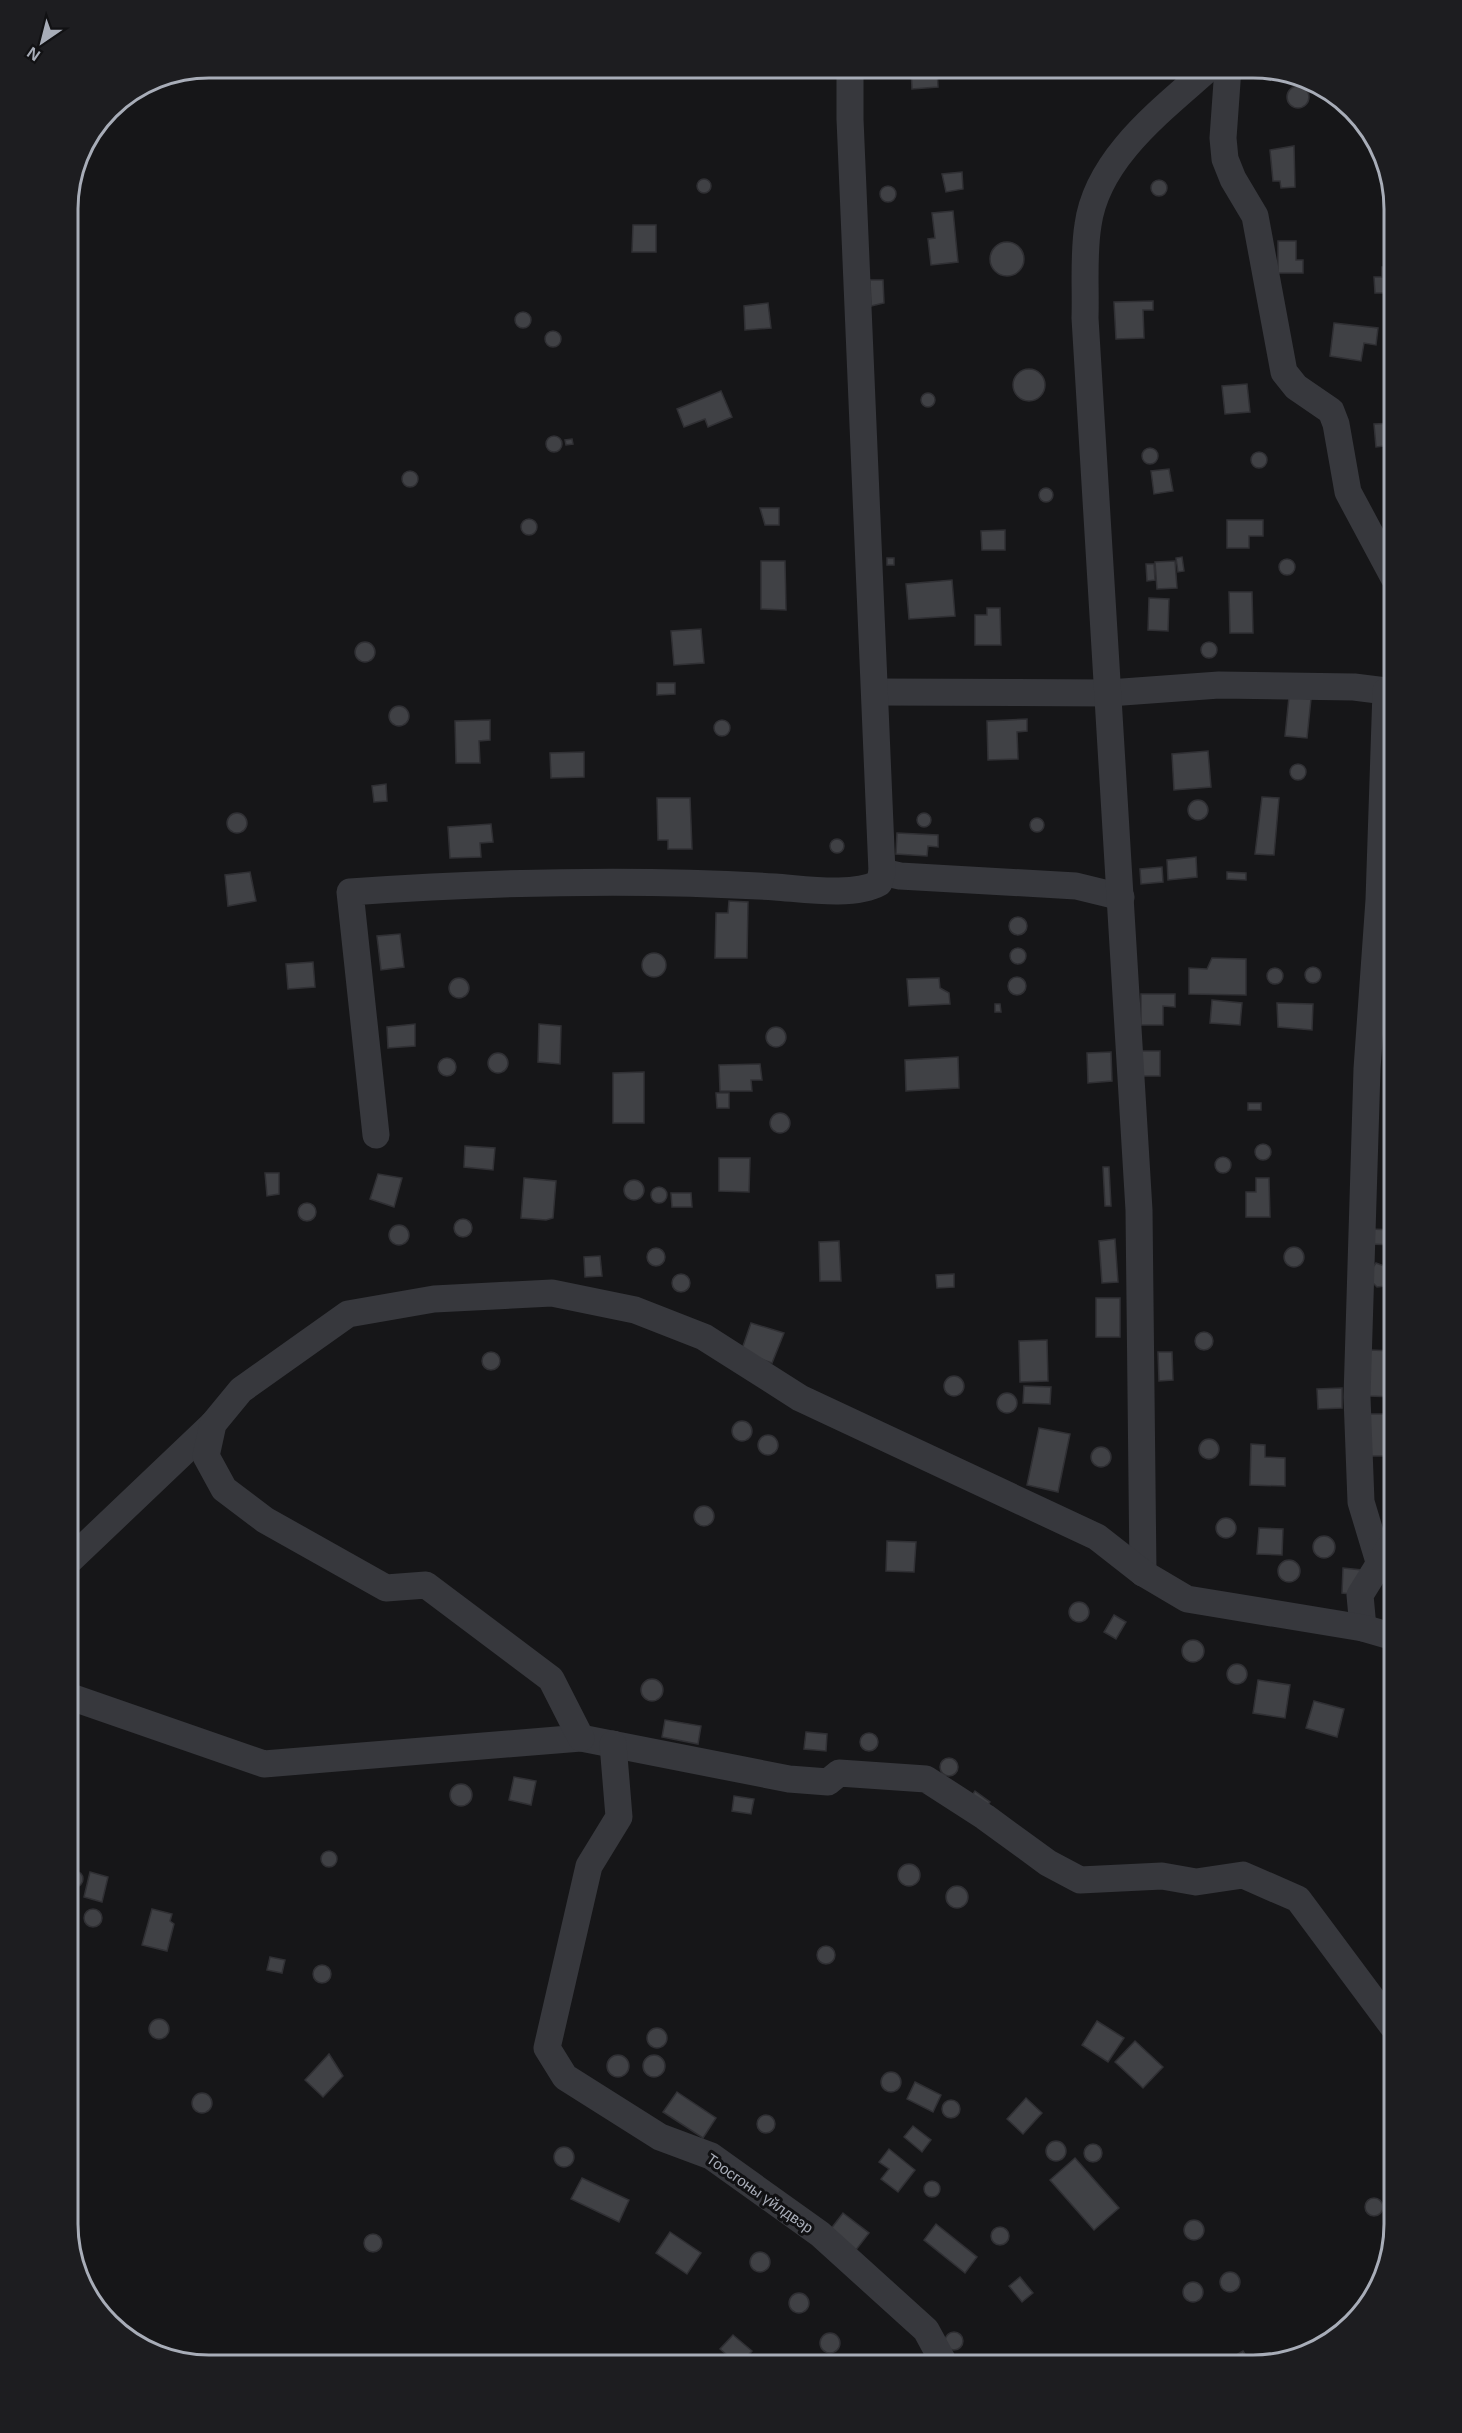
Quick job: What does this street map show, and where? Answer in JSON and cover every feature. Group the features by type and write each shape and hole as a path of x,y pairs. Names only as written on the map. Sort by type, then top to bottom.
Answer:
{"street":[{"path":"376,1135 350,892 464,884 626,880 826,890 870,888 879,883 882,872 850,78"},
{"path":"1143,1573 1139,1210 1085,318 1088,226 1094,199 1111,168 1156,114 1197,78"},
{"path":"1227,78 1223,138 1225,159 1233,179 1255,216 1284,372 1296,387 1331,411 1336,424 1348,492 1384,558"},
{"path":"875,692 1109,693 1219,685 1354,687 1384,690"},
{"path":"1380,1564 1360,1502 1357,1397 1367,1069 1384,805"},
{"path":"882,872 900,876 1076,886 1121,897"},
{"path":"78,1552 213,1424 241,1390 348,1314 434,1299 552,1293 635,1310 704,1337 800,1398 1097,1537 1143,1573 1187,1599 1363,1628 1384,1634"},
{"path":"213,1424 206,1456 224,1489 265,1520 386,1588 426,1585 551,1679 581,1738"},
{"path":"1363,1628 1360,1595 1384,1558"},
{"path":"78,1699 264,1764 581,1738 789,1779 828,1782 839,1773 926,1779 985,1817 1048,1863 1080,1880 1162,1876 1196,1882 1243,1875 1298,1899 1384,2013"},
{"name":"Тоосгоны үйлдвэр","path":"613,1744 619,1816 589,1866 547,2048 565,2077 660,2137 711,2156 820,2234 926,2330 940,2355"}],"building":[{"path":"911,78 938,78 938,87 912,89"},
{"path":"1298,86 1306,89 1308,93 1306,105 1298,108 1290,105 1287,97 1290,89"},
{"path":"1294,146 1295,187 1281,188 1280,181 1273,181 1270,150"},
{"path":"962,172 963,189 946,192 942,174"},
{"path":"704,179 709,181 711,186 709,191 704,193 699,191 697,186 699,181"},
{"path":"1156,180 1162,180 1167,188 1165,194 1156,196 1151,191 1151,185"},
{"path":"885,186 891,186 896,194 894,200 885,202 880,197 880,191"},
{"path":"953,211 958,262 931,265 928,239 935,238 932,213"},
{"path":"633,225 656,225 656,252 632,252"},
{"path":"1278,241 1296,241 1296,260 1303,260 1303,273 1278,273"},
{"path":"1007,242 1019,247 1024,259 1019,271 1007,276 995,271 990,259 995,247"},
{"path":"1382,267 1384,267 1384,293 1375,293 1374,277 1382,277"},
{"path":"870,280 883,280 884,303 871,306"},
{"path":"1153,301 1153,310 1143,310 1144,338 1116,339 1114,302"},
{"path":"768,303 771,328 745,330 744,306"},
{"path":"520,312 526,312 531,320 529,326 520,328 515,323 515,317"},
{"path":"1334,323 1378,328 1376,345 1364,343 1361,361 1330,356"},
{"path":"550,331 556,331 561,339 559,345 550,347 545,342 545,336"},
{"path":"1029,369 1040,374 1045,385 1040,396 1029,401 1018,396 1013,385 1018,374"},
{"path":"1247,384 1250,412 1225,414 1222,386"},
{"path":"721,391 732,417 708,427 705,419 684,427 677,409"},
{"path":"928,393 933,395 935,400 933,405 928,407 923,405 921,400 923,395"},
{"path":"1374,424 1384,424 1384,446 1376,447"},
{"path":"551,436 557,436 562,444 560,450 551,452 546,447 546,441"},
{"path":"572,439 573,444 566,445 565,440"},
{"path":"1147,448 1153,448 1158,456 1156,462 1147,464 1142,459 1142,453"},
{"path":"1256,452 1262,452 1267,460 1265,466 1256,468 1251,463 1251,457"},
{"path":"1169,469 1173,491 1154,494 1151,471"},
{"path":"407,471 413,471 418,479 416,485 407,487 402,482 402,476"},
{"path":"1046,488 1051,490 1053,495 1051,500 1046,502 1041,500 1039,495 1041,490"},
{"path":"760,508 779,508 779,525 765,525"},
{"path":"526,519 532,519 537,527 535,533 526,535 521,530 521,524"},
{"path":"1227,520 1263,520 1263,536 1249,536 1249,548 1227,548"},
{"path":"1005,530 1005,550 982,550 981,531"},
{"path":"1182,557 1184,571 1178,572 1176,558"},
{"path":"887,558 894,558 894,565 887,565"},
{"path":"1284,559 1290,559 1295,567 1293,573 1284,575 1279,570 1279,564"},
{"path":"761,561 785,561 786,610 761,609"},
{"path":"1175,561 1177,588 1157,589 1155,562"},
{"path":"1146,564 1154,564 1155,580 1147,581"},
{"path":"952,580 955,616 909,619 906,584"},
{"path":"1229,592 1252,592 1253,633 1230,633"},
{"path":"1149,598 1169,599 1168,631 1148,630"},
{"path":"987,608 1000,608 1001,645 975,645 975,615 987,615"},
{"path":"701,629 704,663 674,665 671,631"},
{"path":"365,642 372,645 375,652 372,659 365,662 358,659 355,652 358,645"},
{"path":"1206,642 1212,642 1217,650 1215,656 1206,658 1201,653 1201,647"},
{"path":"657,683 675,683 675,694 657,695"},
{"path":"1289,697 1311,699 1307,738 1285,736"},
{"path":"399,706 406,709 409,716 406,723 399,726 392,723 389,716 392,709"},
{"path":"1027,719 1027,731 1017,732 1018,759 988,760 987,721"},
{"path":"490,720 490,740 479,741 480,763 456,763 455,721"},
{"path":"719,720 725,720 730,728 728,734 719,736 714,731 714,725"},
{"path":"1208,751 1211,787 1174,790 1172,754"},
{"path":"584,752 584,777 551,778 550,753"},
{"path":"1295,764 1301,764 1306,772 1304,778 1295,780 1290,775 1290,769"},
{"path":"386,784 387,801 374,802 372,786"},
{"path":"1262,797 1279,798 1274,855 1255,854"},
{"path":"657,798 690,798 692,849 668,849 668,840 658,840"},
{"path":"1194,800 1202,800 1208,806 1208,814 1202,820 1194,820 1188,814 1188,806"},
{"path":"237,813 244,816 247,823 244,830 237,833 230,830 227,823 230,816"},
{"path":"924,813 929,815 931,820 929,825 924,827 919,825 917,820 919,815"},
{"path":"1037,818 1042,820 1044,825 1042,830 1037,832 1032,830 1030,825 1032,820"},
{"path":"491,824 493,842 480,843 481,857 450,858 448,827"},
{"path":"897,833 938,835 938,847 928,846 927,856 896,854"},
{"path":"837,839 842,841 844,846 842,851 837,853 832,851 830,846 832,841"},
{"path":"1196,857 1197,877 1168,880 1167,860"},
{"path":"1162,867 1163,882 1141,884 1140,869"},
{"path":"250,872 256,901 228,906 225,875"},
{"path":"1227,872 1246,873 1246,880 1227,879"},
{"path":"729,901 748,902 747,958 715,958 716,913 728,913"},
{"path":"1018,917 1024,920 1027,926 1024,932 1018,935 1012,932 1009,926 1012,920"},
{"path":"400,934 404,967 381,970 377,936"},
{"path":"1015,948 1021,948 1026,956 1024,962 1015,964 1010,959 1010,953"},
{"path":"654,953 663,956 666,965 663,974 654,977 645,974 642,965 645,956"},
{"path":"1212,958 1246,959 1246,995 1189,994 1189,968 1207,969"},
{"path":"313,962 315,987 288,989 286,964"},
{"path":"1310,967 1316,967 1321,975 1319,981 1310,983 1305,978 1305,972"},
{"path":"1272,968 1278,968 1283,976 1281,982 1272,984 1267,979 1267,973"},
{"path":"1017,977 1023,980 1026,986 1023,992 1017,995 1011,992 1008,986 1011,980"},
{"path":"459,978 466,981 469,988 466,995 459,998 452,995 449,988 452,981"},
{"path":"939,978 940,988 949,993 950,1004 909,1006 907,979"},
{"path":"1141,994 1175,994 1175,1007 1163,1006 1163,1025 1141,1025"},
{"path":"1212,1000 1242,1003 1240,1025 1210,1023"},
{"path":"1277,1003 1313,1004 1312,1030 1278,1027"},
{"path":"995,1004 1000,1004 1001,1012 995,1012"},
{"path":"415,1024 415,1046 388,1048 387,1027"},
{"path":"539,1024 561,1026 560,1064 538,1062"},
{"path":"776,1027 783,1030 786,1037 783,1044 776,1047 769,1044 766,1037 769,1030"},
{"path":"1141,1051 1160,1051 1160,1076 1141,1076"},
{"path":"1111,1052 1112,1081 1088,1083 1087,1053"},
{"path":"498,1053 505,1056 508,1063 505,1070 498,1073 491,1070 488,1063 491,1056"},
{"path":"958,1057 959,1088 906,1091 905,1060"},
{"path":"447,1058 453,1061 456,1067 453,1073 447,1076 441,1073 438,1067 441,1061"},
{"path":"760,1064 762,1080 751,1080 752,1091 720,1091 719,1065"},
{"path":"644,1072 644,1123 613,1123 613,1073"},
{"path":"716,1093 729,1093 729,1108 717,1108"},
{"path":"1248,1103 1261,1103 1261,1110 1248,1110"},
{"path":"780,1113 787,1116 790,1123 787,1130 780,1133 773,1130 770,1123 773,1116"},
{"path":"1260,1144 1266,1144 1271,1152 1269,1158 1260,1160 1255,1155 1255,1149"},
{"path":"465,1146 495,1148 493,1170 464,1167"},
{"path":"1220,1157 1226,1157 1231,1165 1229,1171 1220,1173 1215,1168 1215,1162"},
{"path":"719,1158 750,1158 749,1192 719,1191"},
{"path":"1103,1167 1109,1167 1111,1206 1105,1206"},
{"path":"265,1173 279,1173 279,1194 267,1196"},
{"path":"378,1174 402,1178 394,1207 370,1199"},
{"path":"524,1178 556,1181 553,1218 546,1220 521,1218"},
{"path":"1256,1178 1269,1178 1270,1217 1246,1217 1246,1192 1256,1192"},
{"path":"634,1180 641,1183 644,1190 641,1197 634,1200 627,1197 624,1190 627,1183"},
{"path":"656,1187 662,1187 667,1195 665,1201 656,1203 651,1198 651,1192"},
{"path":"671,1193 691,1193 692,1207 672,1207"},
{"path":"307,1203 313,1206 316,1212 313,1218 307,1221 301,1218 298,1212 301,1206"},
{"path":"463,1219 469,1222 472,1228 469,1234 463,1237 457,1234 454,1228 457,1222"},
{"path":"399,1225 406,1228 409,1235 406,1242 399,1245 392,1242 389,1235 392,1228"},
{"path":"1371,1229 1384,1230 1384,1245 1370,1244"},
{"path":"1115,1239 1118,1282 1102,1283 1099,1241"},
{"path":"839,1241 841,1281 820,1281 819,1242"},
{"path":"1294,1247 1301,1250 1304,1257 1301,1264 1294,1267 1287,1264 1284,1257 1287,1250"},
{"path":"656,1248 662,1251 665,1257 662,1263 656,1266 650,1263 647,1257 650,1251"},
{"path":"600,1256 602,1276 585,1277 584,1257"},
{"path":"1376,1263 1384,1266 1384,1286 1377,1287 1371,1281 1371,1270"},
{"path":"681,1274 687,1277 690,1283 687,1289 681,1292 675,1289 672,1283 675,1277"},
{"path":"954,1274 954,1287 937,1288 936,1275"},
{"path":"1096,1298 1120,1298 1120,1337 1096,1337"},
{"path":"751,1323 784,1333 772,1363 741,1352"},
{"path":"1204,1332 1210,1335 1213,1341 1210,1347 1204,1350 1198,1347 1195,1341 1198,1335"},
{"path":"1047,1340 1048,1381 1020,1382 1019,1341"},
{"path":"1370,1350 1384,1351 1384,1397 1369,1396"},
{"path":"491,1352 497,1355 500,1361 497,1367 491,1370 485,1367 482,1361 485,1355"},
{"path":"1158,1352 1172,1352 1173,1380 1159,1381"},
{"path":"954,1376 961,1379 964,1386 961,1393 954,1396 947,1393 944,1386 947,1379"},
{"path":"1024,1386 1051,1387 1050,1404 1023,1403"},
{"path":"1342,1388 1342,1408 1318,1409 1317,1389"},
{"path":"1007,1393 1014,1396 1017,1403 1014,1410 1007,1413 1000,1410 997,1403 1000,1396"},
{"path":"1367,1414 1384,1414 1384,1456 1367,1456"},
{"path":"742,1421 749,1424 752,1431 749,1438 742,1441 735,1438 732,1431 735,1424"},
{"path":"1039,1428 1070,1434 1058,1492 1027,1485"},
{"path":"768,1435 775,1438 778,1445 775,1452 768,1455 761,1452 758,1445 761,1438"},
{"path":"1205,1439 1213,1439 1219,1445 1219,1453 1213,1459 1205,1459 1199,1453 1199,1445"},
{"path":"1251,1444 1265,1445 1265,1457 1285,1458 1285,1486 1250,1485"},
{"path":"1101,1447 1108,1450 1111,1457 1108,1464 1101,1467 1094,1464 1091,1457 1094,1450"},
{"path":"700,1506 708,1506 714,1512 714,1520 708,1526 700,1526 694,1520 694,1512"},
{"path":"1226,1518 1233,1521 1236,1528 1233,1535 1226,1538 1219,1535 1216,1528 1219,1521"},
{"path":"1259,1528 1283,1529 1282,1555 1257,1554"},
{"path":"1324,1536 1332,1539 1335,1547 1332,1555 1324,1558 1316,1555 1313,1547 1316,1539"},
{"path":"887,1541 916,1542 914,1572 886,1571"},
{"path":"1289,1560 1297,1563 1300,1571 1297,1579 1289,1582 1281,1579 1278,1571 1281,1563"},
{"path":"1343,1568 1362,1570 1360,1595 1342,1593"},
{"path":"1075,1602 1083,1602 1089,1608 1089,1616 1083,1622 1075,1622 1069,1616 1069,1608"},
{"path":"1114,1615 1126,1622 1116,1639 1104,1632"},
{"path":"1193,1640 1201,1643 1204,1651 1201,1659 1193,1662 1185,1659 1182,1651 1185,1643"},
{"path":"1237,1664 1244,1667 1247,1674 1244,1681 1237,1684 1230,1681 1227,1674 1230,1667"},
{"path":"648,1679 656,1679 663,1686 663,1694 656,1701 648,1701 641,1694 641,1686"},
{"path":"1258,1680 1290,1685 1285,1718 1253,1713"},
{"path":"1314,1701 1344,1709 1337,1737 1306,1728"},
{"path":"665,1720 701,1726 698,1744 662,1737"},
{"path":"806,1732 827,1734 826,1751 804,1749"},
{"path":"869,1733 875,1736 878,1742 875,1748 869,1751 863,1748 860,1742 863,1736"},
{"path":"945,1758 953,1758 958,1763 956,1774 945,1776 940,1771 940,1763"},
{"path":"514,1777 536,1781 531,1805 509,1800"},
{"path":"461,1784 469,1787 472,1795 469,1803 461,1806 453,1803 450,1795 453,1787"},
{"path":"975,1791 990,1802 983,1812 968,1801"},
{"path":"734,1796 754,1799 751,1814 732,1811"},
{"path":"329,1851 335,1853 337,1859 335,1865 329,1867 323,1865 321,1859 323,1853"},
{"path":"905,1864 913,1864 920,1871 920,1879 913,1886 905,1886 898,1879 898,1871"},
{"path":"78,1871 83,1876 83,1882 78,1887"},
{"path":"90,1872 108,1877 102,1902 84,1897"},
{"path":"957,1886 965,1889 968,1897 965,1905 957,1908 949,1905 946,1897 949,1889"},
{"path":"93,1909 99,1912 102,1918 99,1924 93,1927 87,1924 84,1918 87,1912"},
{"path":"152,1909 172,1914 170,1921 174,1924 167,1951 142,1945"},
{"path":"822,1946 830,1946 835,1951 833,1962 822,1964 817,1959 817,1951"},
{"path":"270,1957 285,1960 282,1973 267,1970"},
{"path":"322,1965 328,1968 331,1974 328,1980 322,1983 316,1980 313,1974 316,1968"},
{"path":"159,2019 166,2022 169,2029 166,2036 159,2039 152,2036 149,2029 152,2022"},
{"path":"1097,2021 1124,2038 1108,2062 1082,2045"},
{"path":"657,2028 664,2031 667,2038 664,2045 657,2048 650,2045 647,2038 650,2031"},
{"path":"1135,2041 1163,2067 1143,2088 1115,2062"},
{"path":"329,2054 343,2076 323,2097 305,2080"},
{"path":"614,2055 622,2055 629,2062 629,2070 622,2077 614,2077 607,2070 607,2062"},
{"path":"654,2055 662,2058 665,2066 662,2074 654,2077 646,2074 643,2066 646,2058"},
{"path":"891,2072 898,2075 901,2082 898,2089 891,2092 884,2089 881,2082 884,2075"},
{"path":"915,2082 941,2095 933,2112 907,2099"},
{"path":"677,2092 716,2118 703,2138 663,2112"},
{"path":"202,2093 209,2096 212,2103 209,2110 202,2113 195,2110 192,2103 195,2096"},
{"path":"1026,2098 1042,2113 1023,2134 1007,2119"},
{"path":"951,2100 957,2103 960,2109 957,2115 951,2118 945,2115 942,2109 945,2103"},
{"path":"766,2115 772,2118 775,2124 772,2130 766,2133 760,2130 757,2124 760,2118"},
{"path":"913,2126 931,2140 922,2152 904,2137"},
{"path":"1056,2141 1063,2144 1066,2151 1063,2158 1056,2161 1049,2158 1046,2151 1049,2144"},
{"path":"1089,2144 1097,2144 1102,2149 1100,2160 1089,2162 1084,2157 1084,2149"},
{"path":"564,2147 571,2150 574,2157 571,2164 564,2167 557,2164 554,2157 557,2150"},
{"path":"889,2149 915,2170 898,2192 881,2179 889,2169 879,2162"},
{"path":"1075,2158 1119,2208 1094,2230 1050,2180"},
{"path":"582,2178 629,2200 619,2222 571,2199"},
{"path":"929,2181 935,2181 940,2189 938,2195 929,2197 924,2192 924,2186"},
{"path":"1374,2198 1380,2201 1383,2207 1380,2213 1374,2216 1368,2213 1365,2207 1368,2201"},
{"path":"843,2213 869,2233 849,2259 824,2238"},
{"path":"1194,2220 1201,2223 1204,2230 1201,2237 1194,2240 1187,2237 1184,2230 1187,2223"},
{"path":"936,2224 977,2257 965,2273 924,2240"},
{"path":"1000,2227 1006,2230 1009,2236 1006,2242 1000,2245 994,2242 991,2236 994,2230"},
{"path":"670,2232 701,2253 687,2274 656,2253"},
{"path":"373,2234 379,2237 382,2243 379,2249 373,2252 367,2249 364,2243 367,2237"},
{"path":"760,2252 767,2255 770,2262 767,2269 760,2272 753,2269 750,2262 753,2255"},
{"path":"1230,2272 1237,2275 1240,2282 1237,2289 1230,2292 1223,2289 1220,2282 1223,2275"},
{"path":"1020,2277 1033,2293 1022,2302 1009,2286"},
{"path":"1193,2282 1200,2285 1203,2292 1200,2299 1193,2302 1186,2299 1183,2292 1186,2285"},
{"path":"799,2293 806,2296 809,2303 806,2310 799,2313 792,2310 789,2303 792,2296"},
{"path":"950,2332 958,2332 963,2337 961,2348 950,2350 945,2345 945,2337"},
{"path":"830,2333 837,2336 840,2343 837,2350 830,2353 823,2350 820,2343 823,2336"},
{"path":"733,2335 752,2351 748,2355 727,2355 720,2349"}]}
